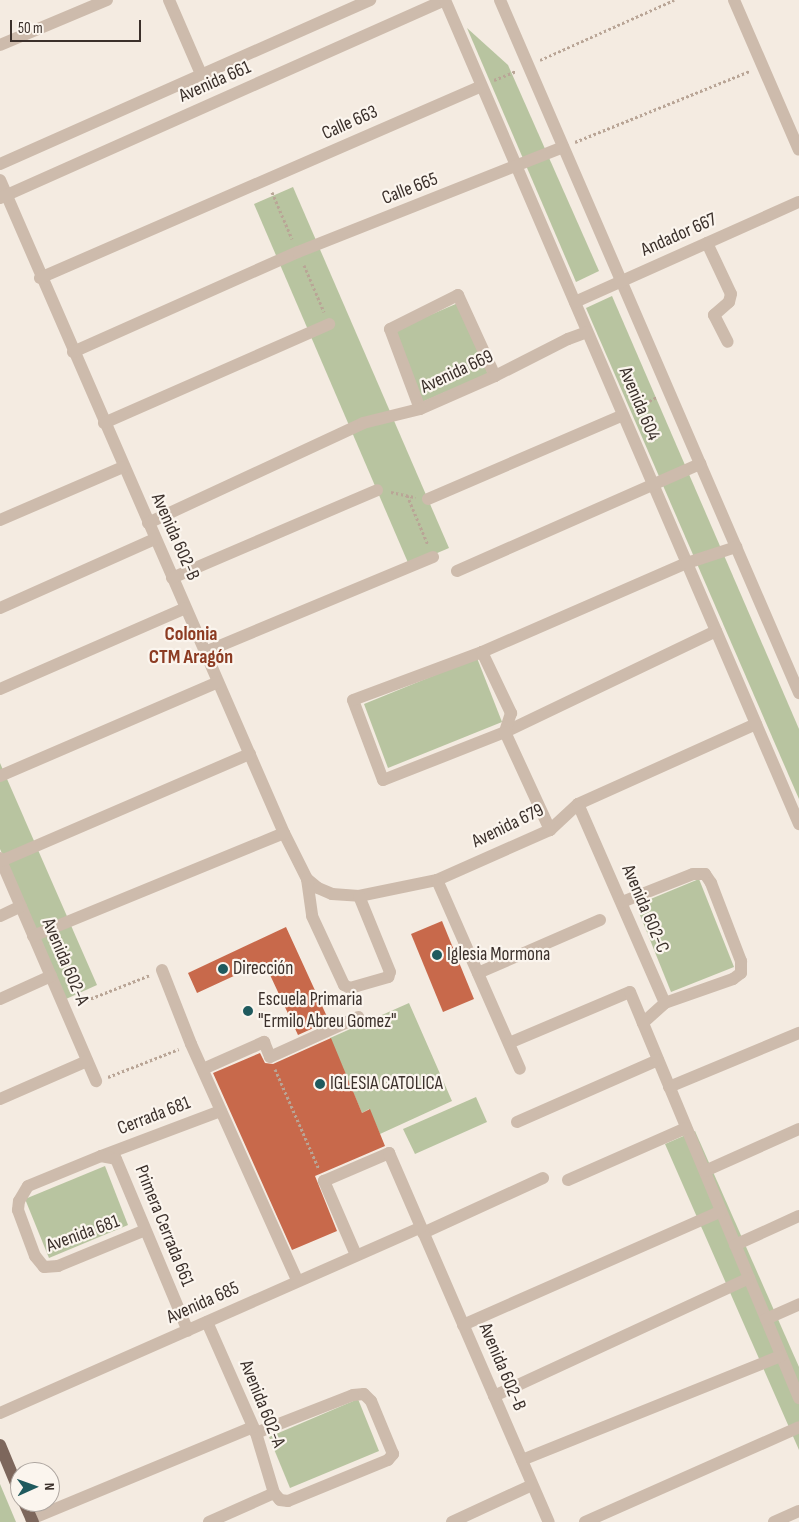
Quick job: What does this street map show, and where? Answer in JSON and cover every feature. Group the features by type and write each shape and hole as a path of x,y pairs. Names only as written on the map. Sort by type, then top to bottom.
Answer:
{"main road":[{"path":"0,1445 10,1468"}],"street":[{"path":"0,46 107,0"},
{"path":"169,0 201,74"},
{"name":"Avenida 661","path":"0,164 370,0"},
{"name":"Avenida 661","path":"4,196 445,0"},
{"name":"Avenida 604","path":"445,0 799,824"},
{"name":"Avenida 604","path":"500,0 799,693"},
{"path":"734,0 799,150"},
{"name":"Calle 663","path":"40,278 482,86"},
{"name":"Calle 665","path":"73,352 298,252 517,167 563,147"},
{"path":"0,180 4,196"},
{"name":"Avenida 602-B","path":"4,196 284,833 307,879 318,888"},
{"name":"Andador 667","path":"575,302 799,202"},
{"path":"707,243 732,294 729,302 714,315 728,342"},
{"name":"Avenida 669","path":"495,376 458,295 390,328 420,409 495,376 587,332"},
{"path":"104,423 329,324"},
{"path":"148,523 363,423 420,409"},
{"path":"428,499 623,414"},
{"path":"457,571 700,464"},
{"path":"0,520 123,467"},
{"path":"172,578 377,490"},
{"path":"0,608 155,539"},
{"path":"716,631 505,732 383,780 353,700 482,652 687,563 736,547"},
{"path":"204,652 433,557"},
{"path":"0,689 185,608"},
{"path":"482,652 511,714 505,732 550,830"},
{"path":"0,776 218,682"},
{"name":"Avenida 679","path":"318,888 332,894 358,896 437,880 550,830 578,804 756,724"},
{"path":"1,859 250,754"},
{"name":"Avenida 602-C","path":"578,804 665,1003"},
{"path":"33,936 284,833"},
{"name":"Avenida 602-A","path":"1,859 96,1081"},
{"path":"622,902 693,874 705,874 711,883 741,961 741,973 734,979 665,1003 643,1023"},
{"path":"307,879 312,916 344,985 350,988 388,977 390,972 358,896"},
{"path":"437,880 520,1069"},
{"path":"0,916 21,906"},
{"path":"478,973 600,920"},
{"path":"162,970 191,1044 298,1280"},
{"path":"0,999 51,976"},
{"path":"509,1044 630,992 781,1356 795,1376 799,1398"},
{"path":"203,1069 264,1042 270,1057 358,1017"},
{"path":"670,1087 799,1033"},
{"path":"517,1122 658,1060"},
{"path":"0,1099 87,1061"},
{"name":"Cerrada 681","path":"101,1156 221,1111"},
{"path":"568,1180 686,1128"},
{"path":"704,1171 799,1130"},
{"name":"Avenida 602-B","path":"324,1181 389,1153 549,1522"},
{"name":"Primera Cerrada 661","path":"101,1156 118,1162 143,1231 188,1331"},
{"name":"Avenida 681","path":"101,1156 28,1186 23,1192 18,1210 39,1263 52,1268 143,1231"},
{"name":"Avenida 685","path":"0,1413 188,1331 298,1280 543,1178"},
{"path":"324,1181 356,1255"},
{"path":"463,1325 721,1211"},
{"path":"736,1245 799,1216"},
{"path":"494,1396 749,1278"},
{"path":"766,1319 799,1304"},
{"name":"Avenida 602-A","path":"207,1322 255,1430 277,1497"},
{"path":"522,1460 781,1356"},
{"path":"32,1520 255,1430 358,1394 369,1397 392,1446 393,1454 388,1460 288,1501 277,1497 209,1522"},
{"path":"586,1522 799,1427"},
{"path":"452,1522 532,1485"},
{"path":"774,1522 799,1511"}],"path":[{"path":"482,86 674,0"},
{"path":"563,147 762,66"},
{"path":"623,414 668,391"},
{"path":"377,490 428,499"},
{"path":"407,495 433,557"},
{"path":"65,1008 162,970"},
{"path":"96,1081 191,1044"},
{"path":"270,1057 324,1181"}],"green space":[{"path":"467,28 508,65 599,271 576,282"},
{"path":"293,187 449,548 409,565 254,204"},
{"path":"612,296 799,729 799,799 586,308"},
{"path":"458,303 488,374 422,402 393,331"},
{"path":"477,658 502,722 388,768 364,704"},
{"path":"0,763 97,985 66,999 0,849"},
{"path":"699,879 734,967 671,992 636,905"},
{"path":"409,1003 452,1101 380,1134 369,1109 362,1113 330,1038"},
{"path":"476,1097 487,1122 415,1154 403,1129"},
{"path":"695,1131 799,1367 799,1450 665,1144"},
{"path":"105,1166 128,1225 49,1258 25,1199"},
{"path":"358,1399 379,1451 290,1488 269,1437"},
{"path":"0,1484 10,1512 12,1512 16,1522 0,1522"}],"building":[{"name":"Iglesia Mormona","path":"442,921 474,999 443,1012 411,934"},
{"path":"286,927 329,1021 298,1035 264,962 197,993 188,973"},
{"path":"331,1038 362,1113 370,1109 385,1146 315,1176 337,1231 292,1250 213,1073 260,1053 265,1063 273,1064"}],"place":[{"name":"Iglesia Mormona","path":"437,955"},
{"name":"Dirección","path":"223,969"},
{"name":"Escuela Primaria \"Ermilo Abreu Gomez\"","path":"248,1011"},
{"name":"IGLESIA CATOLICA","path":"320,1084"}],"district":[{"name":"Colonia CTM Aragón","path":"191,646"}]}
